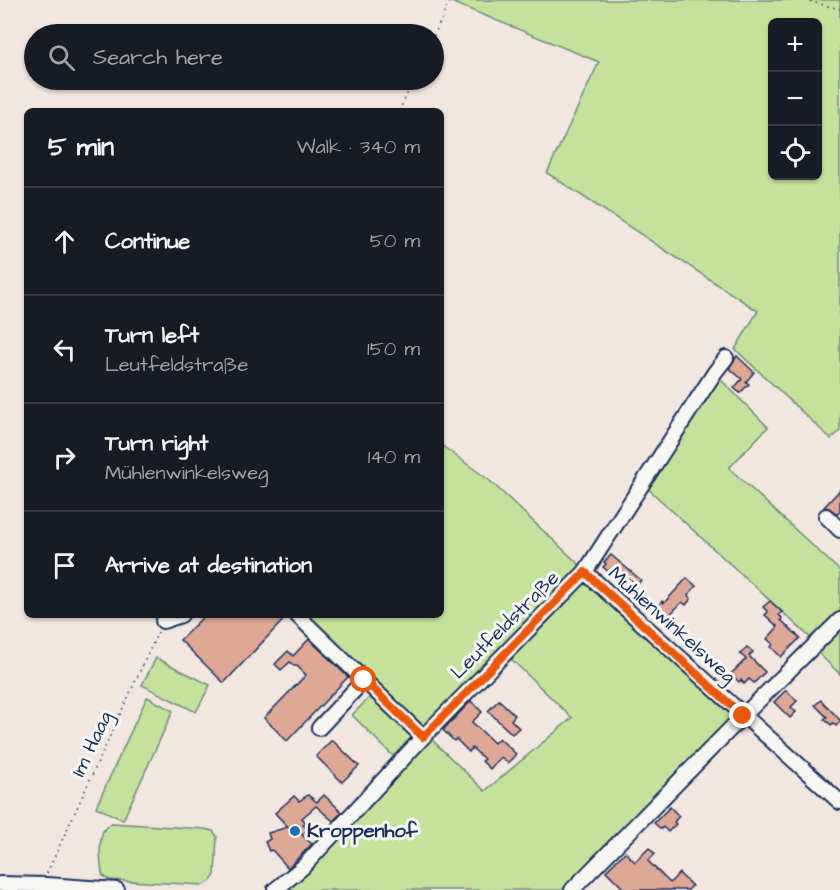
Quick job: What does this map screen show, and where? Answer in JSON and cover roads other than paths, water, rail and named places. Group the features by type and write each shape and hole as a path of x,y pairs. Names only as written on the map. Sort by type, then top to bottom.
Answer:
{"street":[{"name":"Leutfeldstraße","path":"275,890 303,867 423,737 585,572 726,358"},
{"path":"826,516 840,530"},
{"name":"Mühlenwinkelsweg","path":"585,572 840,802"},
{"path":"164,621 172,618"},
{"path":"300,618 423,737"},
{"path":"572,890 840,620"},
{"path":"319,728 364,680"},
{"path":"0,884 117,890"}],"place":[{"name":"Kroppenhof","path":"295,831"}]}
